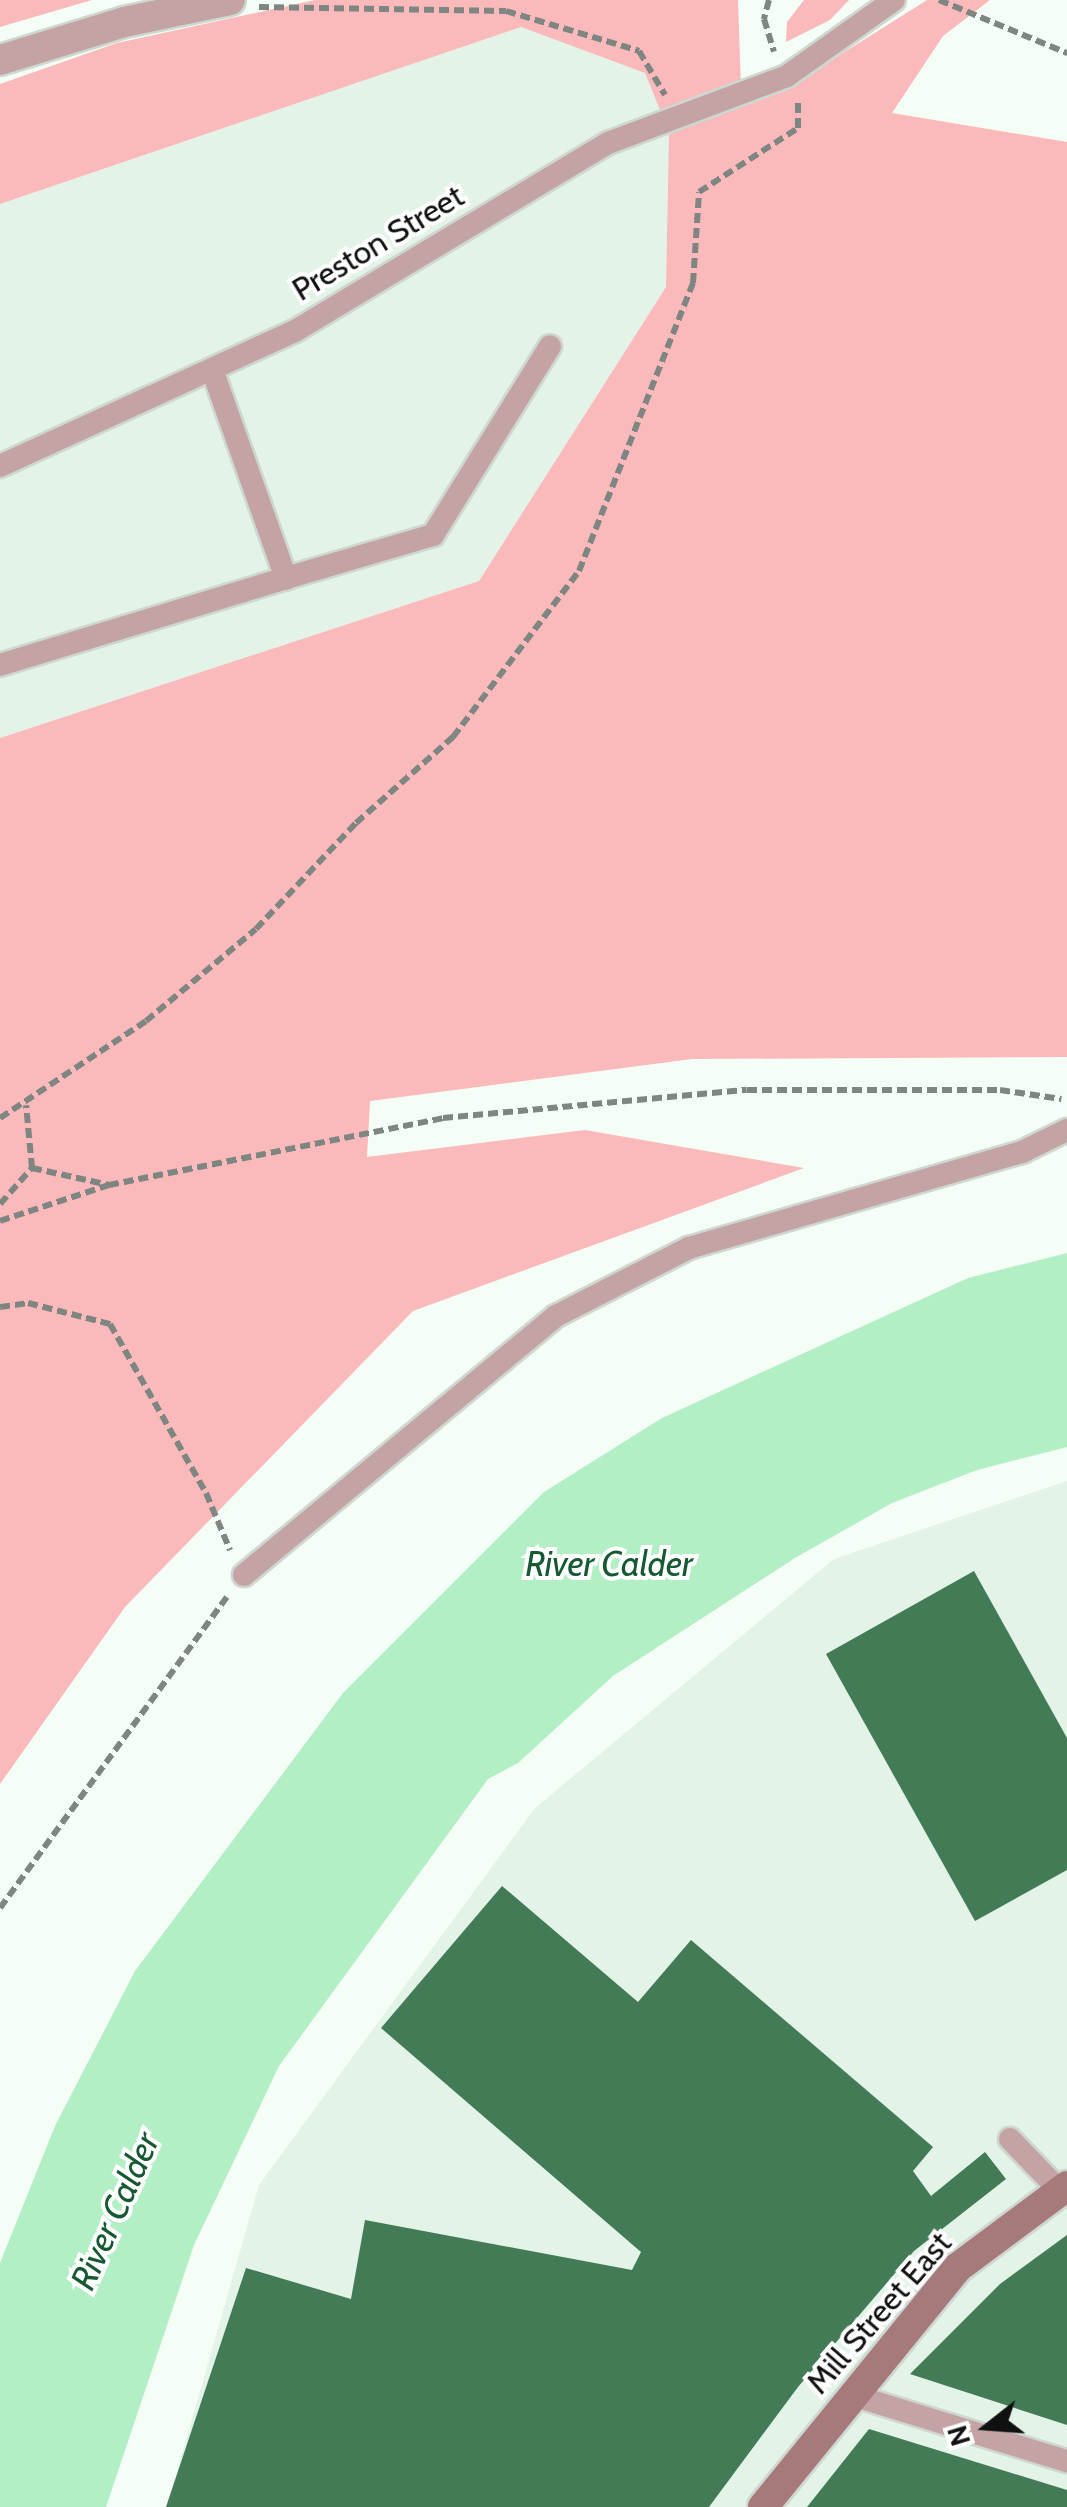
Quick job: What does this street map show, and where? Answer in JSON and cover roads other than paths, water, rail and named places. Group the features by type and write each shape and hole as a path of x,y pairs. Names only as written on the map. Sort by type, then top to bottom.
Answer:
{"street":[{"path":"0,60 221,2"},
{"name":"Mill Street East","path":"763,2507 957,2268 1064,2188"}],"lane":[{"name":"Preston Street","path":"0,466 213,372 295,331 608,143 787,76 894,0"},
{"path":"0,665 433,535 550,346"},
{"path":"213,372 286,578"},
{"path":"244,1575 556,1316 689,1248 1022,1152 1067,1130"},
{"path":"1010,2139 1064,2188"},
{"path":"852,2396 1067,2461"}],"water":[{"name":"River Calder","path":"1067,1253 1067,1447 977,1470 892,1503 795,1558 613,1676 518,1763 488,1779 279,2066 194,2245 106,2507 0,2507 0,2263 55,2126 135,1971 343,1693 544,1492 662,1418 968,1278"}]}
